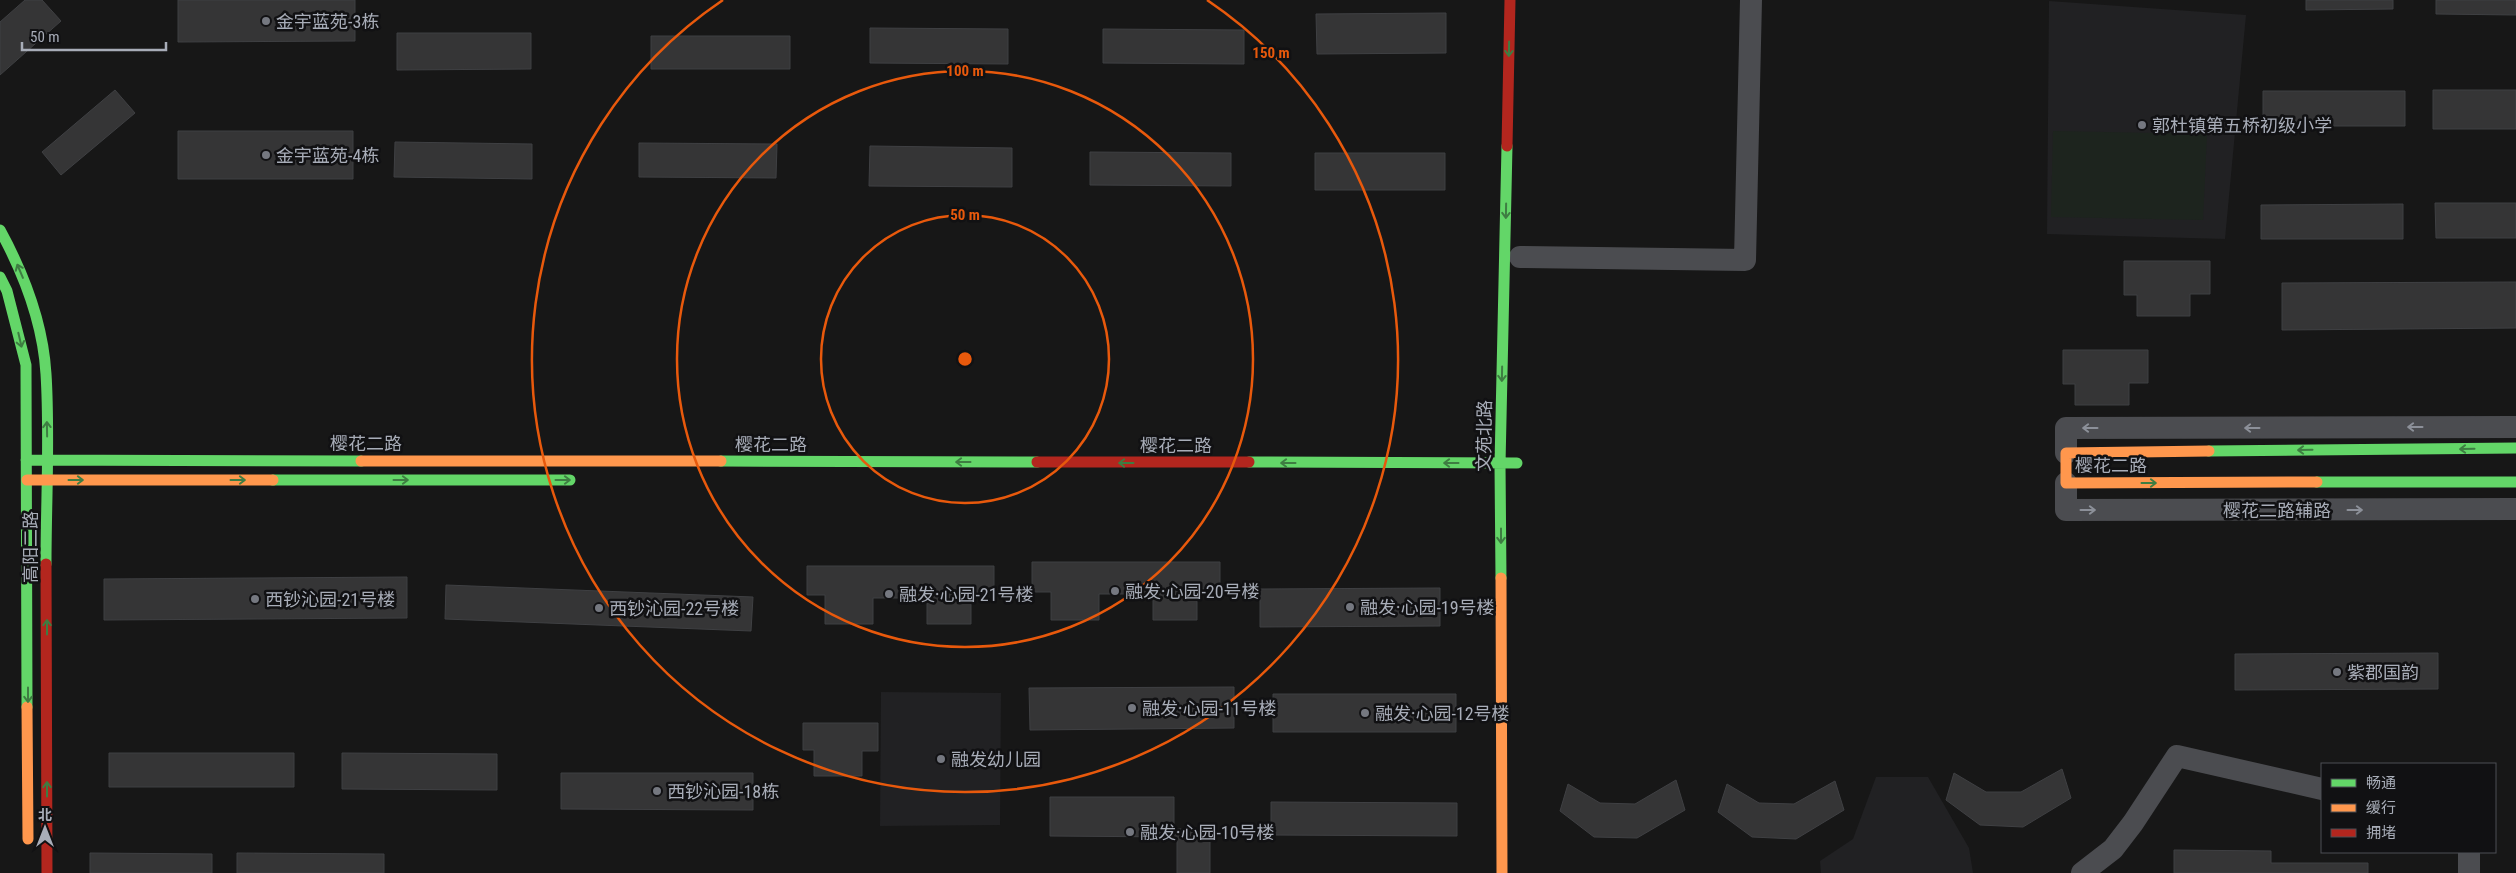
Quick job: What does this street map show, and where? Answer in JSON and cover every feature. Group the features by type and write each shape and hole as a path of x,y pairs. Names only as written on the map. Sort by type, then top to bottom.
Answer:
{"street":[{"name":"文苑北路","path":"1502,873 1509,472 1500,464 1510,0"},
{"path":"1520,256 1745,260 1751,0"},
{"name":"高阳二路","path":"0,230 19,267 40,328 46,373 48,460 47,873"},
{"name":"高阳二路","path":"0,277 7,291 26,365 28,853"},
{"path":"2066,453 2066,428 2516,427"},
{"name":"樱花二路","path":"2516,448 2066,453 2066,483 2516,482"},
{"name":"樱花二路","path":"26,460 1500,464 1509,472"},
{"name":"樱花二路","path":"27,480 581,480"},
{"name":"樱花二路辅路","path":"2066,483 2066,510 2516,509"},
{"path":"2082,873 2113,849 2133,823 2177,756 2321,789"},
{"path":"2469,853 2469,873"}],"shaded area":[{"name":"郭杜镇第五桥初级小学","path":"2049,1 2246,15 2225,239 2047,234"},
{"path":"2053,131 2207,134 2203,220 2051,217"},
{"name":"融发幼儿园","path":"881,692 1001,693 1000,825 880,826"},
{"path":"1876,777 1928,777 1969,848 1973,873 1821,873 1820,861 1853,839"}],"building":[{"path":"25,0 42,0 61,21 0,75 0,22"},
{"name":"金宇蓝苑-3栋","path":"178,0 355,0 355,41 178,42"},
{"path":"2306,0 2393,0 2393,9 2306,10"},
{"path":"2436,0 2516,0 2516,15 2436,14"},
{"path":"1446,13 1446,53 1317,54 1316,14"},
{"path":"870,28 1008,29 1008,64 870,63"},
{"path":"1103,29 1244,30 1244,64 1103,63"},
{"path":"397,33 531,33 531,69 397,70"},
{"path":"651,36 790,36 790,69 651,69"},
{"path":"115,90 135,113 61,175 42,152"},
{"path":"2433,90 2516,90 2516,129 2433,129"},
{"path":"2263,91 2405,91 2405,126 2263,126"},
{"name":"金宇蓝苑-4栋","path":"178,131 353,131 353,179 178,179"},
{"path":"395,142 532,144 532,179 394,177"},
{"path":"639,143 777,144 776,178 639,177"},
{"path":"870,146 1012,148 1012,187 869,186"},
{"path":"1090,152 1231,153 1231,186 1090,185"},
{"path":"1315,153 1445,153 1445,190 1315,190"},
{"path":"2435,203 2516,203 2516,238 2436,238"},
{"path":"2403,204 2403,239 2261,239 2261,205"},
{"path":"2124,261 2210,261 2210,294 2190,294 2190,316 2137,316 2137,295 2124,295"},
{"path":"2516,282 2516,328 2282,330 2282,283"},
{"path":"2063,350 2148,350 2148,383 2129,383 2129,405 2075,405 2075,384 2063,384"},
{"name":"融发·心园-20号楼","path":"1032,562 1220,562 1220,589 1197,589 1197,620 1153,620 1153,594 1099,594 1099,620 1051,620 1051,592 1032,592"},
{"name":"融发·心园-21号楼","path":"807,566 994,566 994,593 971,593 971,624 927,624 927,598 873,598 873,624 825,624 825,595 807,595"},
{"name":"西钞沁园-21号楼","path":"407,577 407,618 104,620 104,579"},
{"name":"西钞沁园-22号楼","path":"446,585 753,597 751,631 445,619"},
{"name":"融发·心园-19号楼","path":"1440,588 1440,626 1260,627 1260,589"},
{"name":"紫郡国韵","path":"2438,653 2438,689 2235,690 2235,654"},
{"name":"融发·心园-11号楼","path":"1234,687 1234,728 1030,730 1029,688"},
{"name":"融发·心园-12号楼","path":"1273,694 1456,694 1456,732 1273,732"},
{"path":"803,723 878,723 878,751 862,751 862,776 814,776 814,750 803,750"},
{"path":"109,753 294,753 294,787 109,787"},
{"path":"342,753 497,754 497,790 342,789"},
{"path":"2062,769 2071,798 2023,827 1980,825 1946,800 1954,773 1986,792 2021,792"},
{"name":"西钞沁园-18栋","path":"561,773 753,773 753,810 561,809"},
{"path":"1676,780 1685,810 1637,838 1594,837 1560,811 1568,784 1600,803 1635,804"},
{"path":"1835,781 1844,810 1796,839 1752,837 1718,812 1727,784 1759,803 1794,804"},
{"name":"融发·心园-10号楼","path":"1050,797 1174,797 1174,829 1210,829 1210,873 1177,873 1177,837 1050,836"},
{"path":"1271,802 1457,803 1457,836 1271,835"},
{"path":"2174,850 2271,851 2271,863 2368,863 2368,873 2174,873"},
{"path":"90,853 212,854 212,873 90,873"},
{"path":"237,853 384,854 384,873 237,873"}],"traffic: fast":[{"path":"1501,578 1500,464 1507,146"},
{"path":"0,230 17,264 31,299 44,355 48,421 46,564"},
{"path":"0,277 7,291 26,365 27,707"},
{"path":"2209,451 2516,448"},
{"path":"26,460 361,461"},
{"path":"721,461 1037,462"},
{"path":"1249,462 1517,463"},
{"path":"273,480 570,480"},
{"path":"2317,482 2516,482"}],"traffic: slow":[{"path":"2209,451 2066,453 2066,483 2317,482"},
{"path":"361,461 721,461"},
{"path":"27,480 273,480"},
{"path":"1501,578 1502,873"},
{"path":"27,707 28,839"}],"traffic: jam":[{"path":"1507,146 1510,0"},
{"path":"1037,462 1249,462"},
{"path":"46,564 47,873"}],"place":[{"name":"金宇蓝苑-3栋","path":"266,21"},
{"name":"郭杜镇第五桥初级小学","path":"2142,125"},
{"name":"金宇蓝苑-4栋","path":"266,155"},
{"name":"融发·心园-20号楼","path":"1115,591"},
{"name":"融发·心园-21号楼","path":"889,594"},
{"name":"西钞沁园-21号楼","path":"255,599"},
{"name":"融发·心园-19号楼","path":"1350,607"},
{"name":"西钞沁园-22号楼","path":"599,608"},
{"name":"紫郡国韵","path":"2337,672"},
{"name":"融发·心园-11号楼","path":"1132,708"},
{"name":"融发·心园-12号楼","path":"1365,713"},
{"name":"融发幼儿园","path":"941,759"},
{"name":"西钞沁园-18栋","path":"657,791"},
{"name":"融发·心园-10号楼","path":"1130,832"}]}
